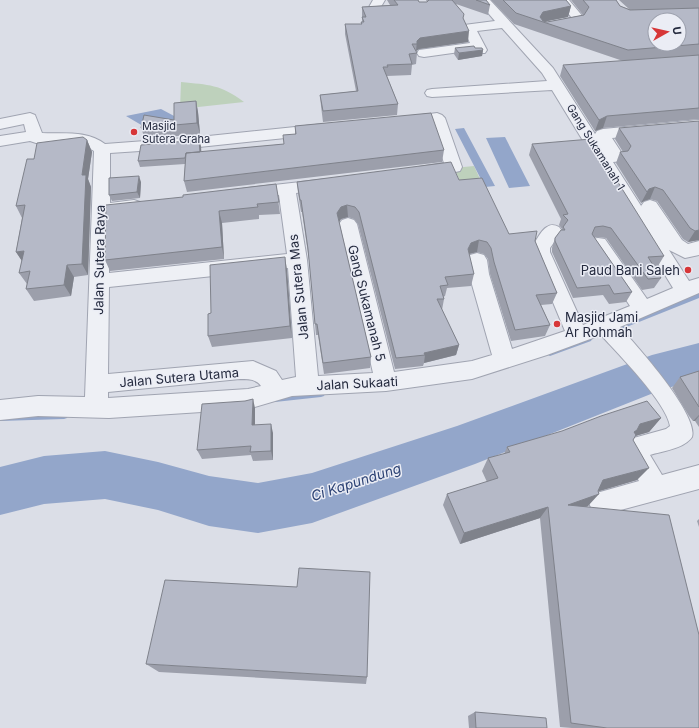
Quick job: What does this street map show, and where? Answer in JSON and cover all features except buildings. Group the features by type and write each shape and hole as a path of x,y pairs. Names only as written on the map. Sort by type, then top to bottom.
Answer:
{"street":[{"name":"Gang Sukamanah 1","path":"483,0 503,24 536,56 557,85 692,288"},
{"path":"546,27 576,21 578,18 563,0"},
{"path":"424,53 478,48 469,28 503,24"},
{"path":"432,93 557,85"},
{"path":"0,124 30,118 36,136"},
{"path":"392,122 438,118 454,168 409,173"},
{"path":"698,126 606,132 603,136 676,245 685,251 699,248"},
{"path":"0,141 36,136 78,138 90,139 102,149 199,142 340,127"},
{"name":"Jalan Sutera Raya","path":"96,407 102,149"},
{"path":"233,195 340,182"},
{"name":"Jalan Sutera Mas","path":"287,189 297,260 308,385"},
{"path":"101,210 148,205"},
{"name":"Gang Sukamanah 5","path":"348,224 386,382"},
{"path":"553,231 541,247 541,252 577,335"},
{"path":"598,244 635,295 642,308"},
{"path":"99,281 297,260"},
{"path":"477,260 479,274 504,360"},
{"name":"Jalan Sukaati","path":"0,410 38,406 96,407 248,399 276,391 308,385 386,382 472,370 577,335 611,330 642,308 692,288"},
{"path":"611,330 641,363 664,392 681,420 683,431 672,438 639,447 636,451 636,454 657,489"},
{"name":"Jalan Sutera Utama","path":"97,377 253,370 268,377 276,391"},
{"path":"602,503 657,489 699,476"}],"green space":[{"path":"181,82 214,86 236,96 244,102 180,109"},
{"path":"474,166 480,179 460,181 454,168"}],"water":[{"path":"161,109 176,117 175,133 160,136 126,116"},
{"path":"464,128 495,186 485,187 455,129"},
{"path":"505,137 530,186 509,188 486,138"}],"waterway":[{"path":"612,330 699,295"},
{"path":"550,353 589,339"},
{"name":"Ci Kapundung","path":"0,491 44,480 105,475 158,486 209,501 258,508 312,498 457,448 652,374 699,361"},
{"path":"275,399 321,394"},
{"path":"0,418 64,416"}],"place":[{"name":"Masjid Sutera Graha","path":"134,132"},
{"name":"Paud Bani Saleh","path":"688,270"},
{"name":"Masjid Jami Ar Rohmah","path":"557,324"}]}
